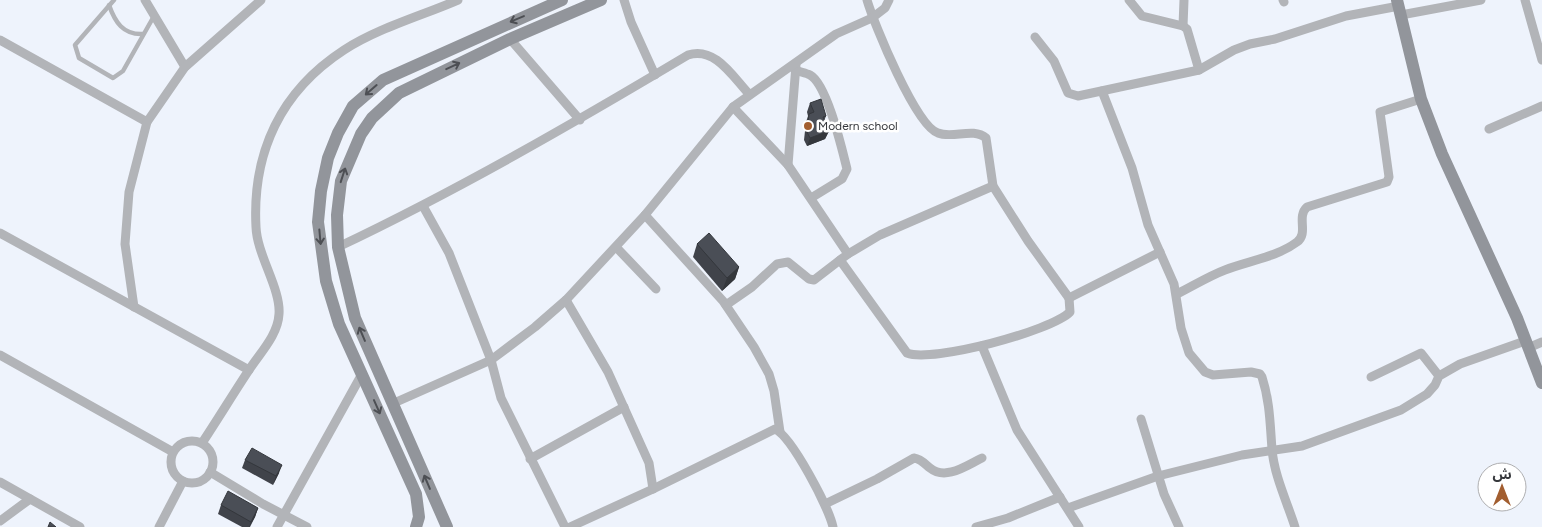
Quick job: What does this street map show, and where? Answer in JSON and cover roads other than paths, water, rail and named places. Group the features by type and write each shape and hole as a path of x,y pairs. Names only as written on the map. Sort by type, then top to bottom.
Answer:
{"main road":[{"path":"416,527 419,517 416,494 339,324 326,281 320,248 318,222 321,191 328,158 338,132 353,106 383,80 562,0"},
{"path":"447,527 355,318 338,247 337,215 341,181 357,141 372,118 399,93 413,84 510,39 601,0"},
{"path":"1399,7 1421,99 1442,154 1517,318 1542,383"}],"street":[{"path":"145,0 185,67"},
{"path":"134,307 125,244 129,192 147,122 185,67 261,0"},
{"path":"202,444 270,339 280,314 278,302 262,256 256,229 255,196 261,160 274,124 295,91 317,70 345,49 458,0"},
{"path":"624,0 631,22 655,75"},
{"path":"840,260 907,353 912,355 982,346 1058,321 1070,312 1069,298 1028,241 993,186 986,138 978,134 938,134 928,126 912,102 872,18 867,0"},
{"path":"394,403 491,360 566,300 645,215 732,107 796,60 836,34 872,18 885,8 889,0"},
{"path":"1129,0 1142,16 1183,26 1190,35 1199,70"},
{"path":"1183,26 1184,0"},
{"path":"1035,37 1054,61 1070,96 1078,96 1199,70 1234,50 1250,44 1275,40 1346,16 1399,7 1481,0"},
{"path":"1525,0 1542,60"},
{"path":"510,39 580,120"},
{"path":"0,40 147,122"},
{"path":"338,247 423,206 580,120 688,55 705,53 713,56 749,94"},
{"path":"788,165 796,60"},
{"path":"795,70 811,75 822,91 837,130 847,169 842,179 811,198"},
{"path":"1102,91 1132,168 1143,211 1177,294 1185,342 1190,353 1205,372 1222,375 1251,372 1261,375 1271,414 1272,450 1295,527"},
{"path":"1177,294 1223,271 1270,255 1298,241 1302,236 1301,214 1307,207 1387,182 1389,176 1380,112 1421,99"},
{"path":"1489,129 1542,106"},
{"path":"732,107 788,165 848,254"},
{"path":"726,305 752,287 777,264 788,262 806,277 814,280 848,254 880,235 993,186"},
{"path":"423,206 449,253 491,360 502,398 530,459 565,527"},
{"path":"645,215 726,305 754,347 769,374 774,391 780,432 826,504 833,527"},
{"path":"0,233 249,370"},
{"path":"616,247 656,289"},
{"path":"1069,298 1160,252"},
{"path":"566,300 608,372 652,471 653,489"},
{"path":"1068,508 1158,476 1272,450 1302,446 1401,410 1428,394 1439,376 1460,364 1542,342"},
{"path":"982,346 1017,430 1079,527"},
{"path":"1371,376 1421,353 1439,376"},
{"path":"0,355 174,452"},
{"path":"277,527 362,374"},
{"path":"530,459 624,407"},
{"path":"1141,419 1158,476 1179,527"},
{"path":"570,527 653,489 768,430 775,429 780,432"},
{"path":"187,441 202,444 212,455 210,472 198,482 183,481 171,466 174,452 180,444 187,441"},
{"path":"826,504 914,458 919,459 935,472 944,474 982,458"},
{"path":"210,472 283,516 307,527"},
{"path":"160,527 183,481"},
{"path":"0,482 80,527"},
{"path":"976,527 1008,518 1060,497"},
{"path":"0,521 30,500"}],"lane":[{"path":"114,0 76,45 79,58 113,78 123,71 154,16"},
{"path":"109,5 118,25 126,32 143,34"}],"place":[{"name":"Modern school","path":"808,126"}]}
